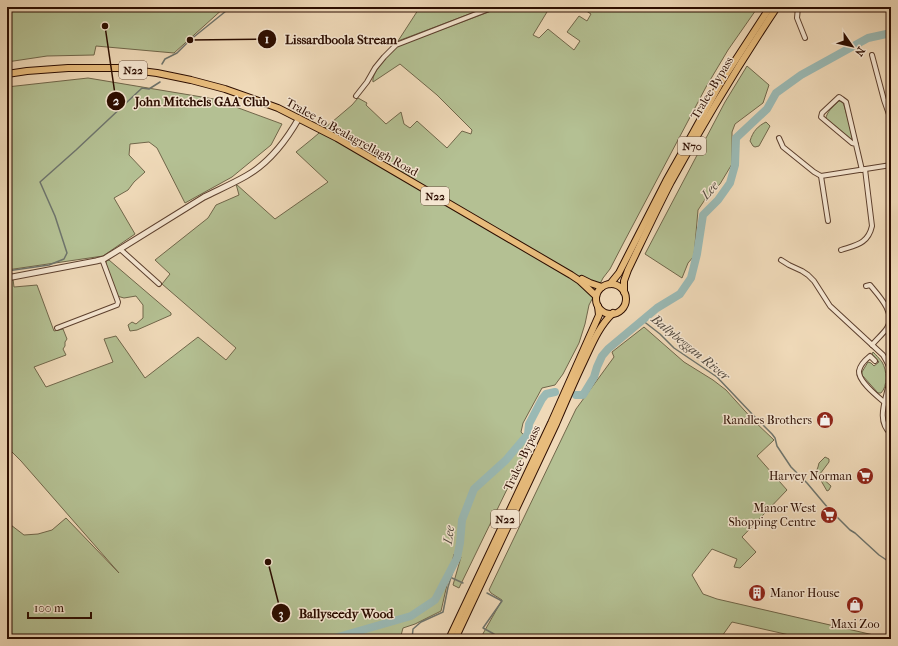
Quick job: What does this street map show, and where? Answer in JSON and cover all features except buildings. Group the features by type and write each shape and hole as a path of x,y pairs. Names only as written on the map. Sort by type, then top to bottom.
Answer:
{"main road":[{"name":"Tralee Bypass","path":"610,284 619,273 666,181 720,84 770,7"},
{"name":"Tralee Bypass","path":"624,292 624,281 628,270 671,184 725,88 756,37 777,7"},
{"name":"Tralee to Bealagrellagh Road","path":"7,74 68,68 118,68 157,73 191,80 225,89 278,108 337,138 571,275 596,296"},
{"name":"Tralee to Bealagrellagh Road","path":"571,275 590,284 602,287"},
{"path":"596,296 602,287 610,284 618,286 624,292"},
{"name":"N22","path":"613,313 617,312 624,305 624,292"},
{"name":"N22","path":"596,296 598,306"},
{"name":"Tralee Bypass","path":"569,388 599,315 598,306"},
{"path":"598,306 604,312 613,313"},
{"name":"Tralee Bypass","path":"449,639 569,388 597,334 603,324 613,313"},
{"name":"Tralee Bypass","path":"455,639 550,438 563,400"}],"street":[{"path":"356,96 367,82 375,68 396,45 494,7"},
{"path":"798,7 797,18 805,38"},
{"path":"872,55 891,120"},
{"path":"841,250 863,242 869,236 872,226 863,170 846,102 839,97 822,113 821,117 852,143 856,144"},
{"path":"7,278 102,259 204,197 245,177 255,170 279,148 294,127 298,118"},
{"path":"779,138 783,147 821,176 891,165"},
{"path":"821,176 828,220"},
{"path":"120,249 159,284"},
{"path":"57,328 117,305 118,302 102,259"},
{"path":"781,260 808,275 814,281 830,306 872,345 883,356 889,365 890,370 888,389 883,409 883,421 891,434"},
{"path":"866,286 870,285 879,296 886,305 889,315 888,327 872,345"},
{"path":"875,361 870,356 864,361 860,367 859,376 864,384 885,401 891,400"}],"green space":[{"path":"7,7 225,7 174,53 96,46 94,55 47,56 7,62"},
{"path":"420,7 488,7 398,41"},
{"path":"502,7 550,7 533,35 539,38 548,29 574,50 580,41 567,32 579,16 587,21 591,14 580,7 672,7 674,9 676,7 758,7 728,50 706,87 610,269 603,278 589,305 579,343 563,374 555,385 542,388 523,423 521,432 530,442 459,588 453,585 461,557 454,554 441,611 415,624 403,628 400,639 7,639 7,522 24,535 38,534 52,530 66,518 119,573 7,447 7,281 13,279 14,287 37,285 54,331 63,329 67,339 63,349 66,355 34,367 46,387 113,362 104,339 116,336 145,378 198,337 226,360 236,348 162,284 170,274 155,260 208,218 216,205 239,195 236,184 275,219 328,182 296,152 352,105 358,98 367,103 366,105 386,124 401,112 404,124 410,128 417,121 447,148 462,131 471,134 472,130 437,95 400,64 373,82 373,78 378,68 390,53 398,46"},
{"path":"747,66 769,85 763,103 735,124 732,132 732,164 720,184 706,198 698,210 694,256 688,263 682,278 645,254 725,102"},
{"path":"88,78 214,99 282,124 271,145 232,177 185,203 157,148 149,142 130,144 129,155 145,172 128,190 114,198 135,234 103,256 7,270 7,87"},
{"path":"839,101 843,102 853,136 852,140 826,119 826,116"},
{"path":"766,122 770,126 759,146 755,147 750,141 751,137 756,129"},
{"path":"109,260 171,313 171,315 137,330 130,331 128,325 132,322 136,324 143,318 143,305 136,296 124,298 117,296 106,266 106,261"},
{"path":"644,327 684,362 726,390 754,421 774,440 757,456 787,490 742,537 756,552 740,568 734,567 737,559 712,549 692,575 703,594 717,599 891,639 807,639 732,622 720,639 480,639 502,600 489,590 576,409 614,357 612,352"},
{"path":"873,352 882,362 885,369 886,382 881,393 878,393 862,375 862,372 868,362 874,366 879,362 872,354"},
{"path":"825,457 829,459 829,462 820,474 821,477 831,486 827,491 816,472 819,463"}],"waterway":[{"path":"162,64 165,59 177,53 190,40 231,7"},
{"name":"Lee","path":"576,395 583,395 594,377 602,356 608,349 657,308 680,294 691,278 697,254 703,215 718,200 730,183 735,165 736,138 767,109 776,93 801,75 868,38 891,33"},
{"path":"7,271 49,265 64,259 67,253 55,216 40,182 142,88 149,89 160,82"},
{"name":"Ballybeggan River","path":"642,320 660,334 674,348 717,377 772,434 775,438 777,446 791,467 828,508 850,530 879,555 891,563"},
{"name":"Lee","path":"331,639 411,616 435,600 457,558 462,520 474,489 506,460 528,434 529,424 542,399 546,394 555,392"},
{"path":"412,639 413,629 421,622 443,612 448,587 457,558"},
{"path":"452,578 463,583"},
{"path":"487,593 502,601 483,628 494,634"}],"place":[{"name":"John Mitchels GAA Club","path":"105,26"},
{"name":"Lissardboola Stream","path":"190,40"},
{"name":"Randles Brothers","path":"825,420"},
{"name":"Harvey Norman","path":"865,476"},
{"name":"Manor West Shopping Centre","path":"829,515"},
{"name":"Ballyseedy Wood","path":"268,562"},
{"name":"Manor House","path":"757,593"},
{"name":"Maxi Zoo","path":"855,605"}]}
